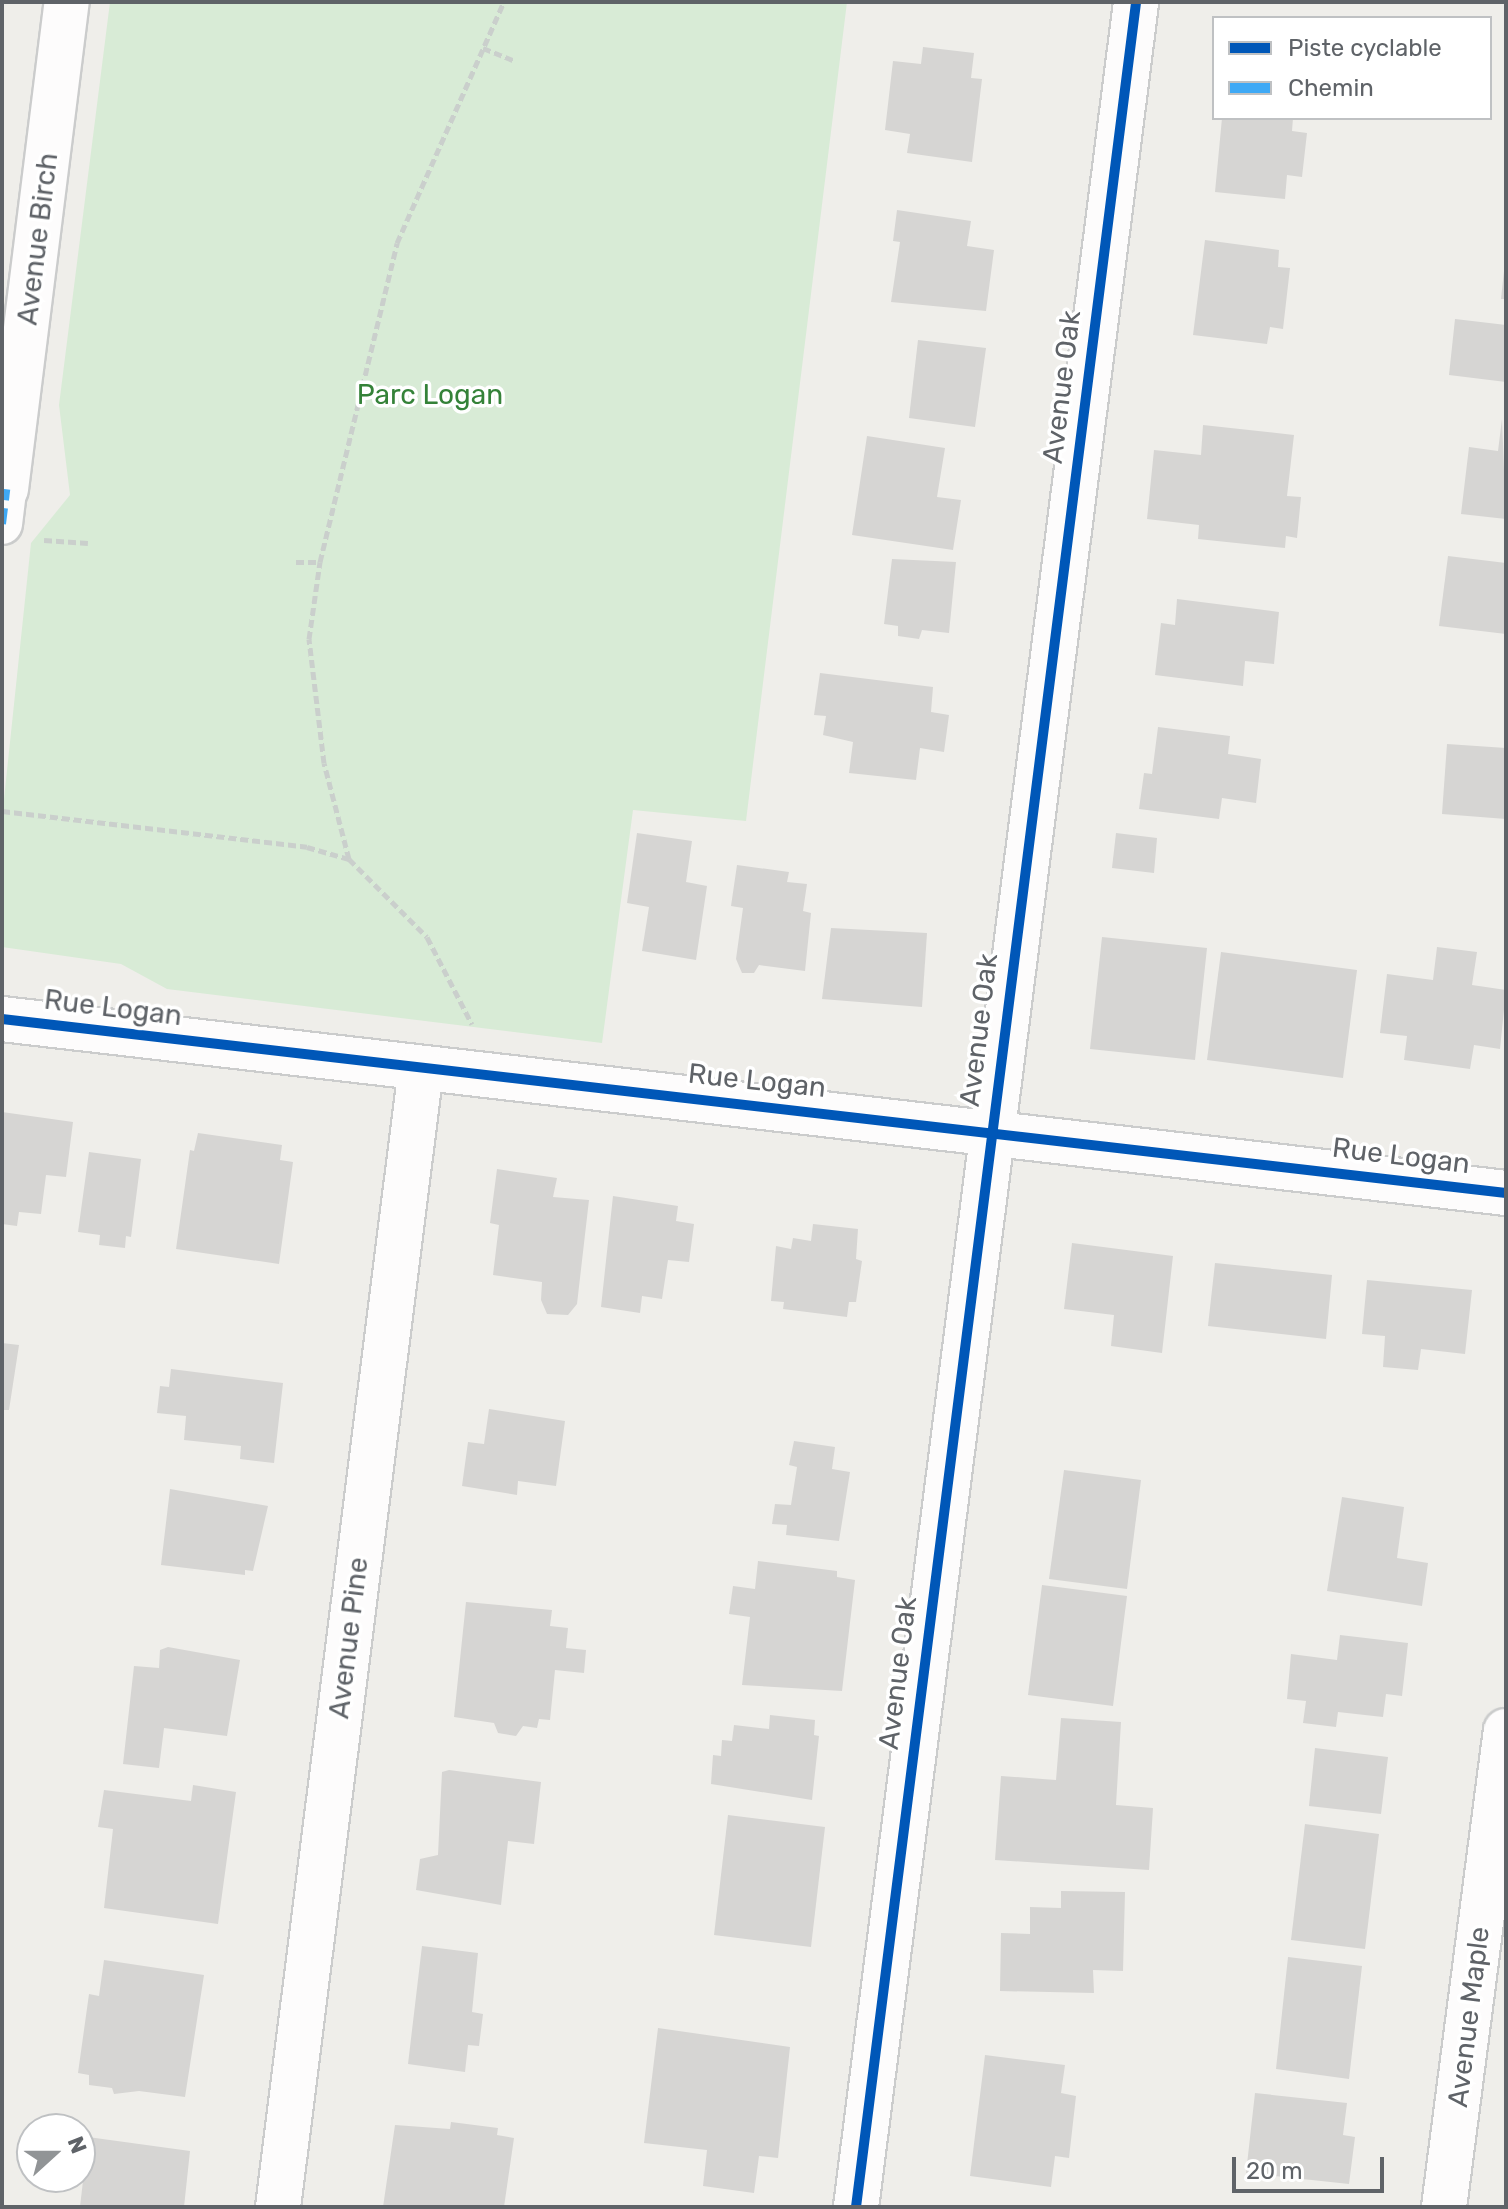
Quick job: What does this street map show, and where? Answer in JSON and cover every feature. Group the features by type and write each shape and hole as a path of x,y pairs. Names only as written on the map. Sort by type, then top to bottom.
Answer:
{"street":[{"name":"Avenue Birch","path":"15,517 67,2"},
{"name":"Avenue Oak","path":"856,2207 1136,2"},
{"name":"Rue Logan","path":"2,1019 421,1069 991,1129 1506,1193"},
{"name":"Avenue Pine","path":"278,2207 421,1069"},
{"name":"Avenue Maple","path":"1444,2207 1506,1731"}],"path":[{"path":"349,859 324,763 309,639 320,562 397,243 504,2"},
{"path":"483,48 515,61"},
{"path":"15,517 88,543"},
{"path":"296,562 320,562"},
{"path":"2,811 307,847 349,859 427,937 476,1033"}],"green space":[{"name":"Parc Logan","path":"110,2 847,2 746,821 633,810 602,1043 167,989 121,964 2,947 2,818 31,543 70,495 59,405"}],"building":[{"path":"923,47 974,53 971,78 982,79 972,162 907,153 910,134 885,130 893,61 921,64"},
{"path":"1222,120 1293,120 1292,131 1307,133 1302,177 1287,175 1285,199 1215,192"},
{"path":"897,210 971,221 967,246 994,250 986,311 891,302 900,242 893,241"},
{"path":"1205,240 1279,250 1278,267 1290,268 1283,329 1270,327 1267,344 1193,335"},
{"path":"1504,271 1506,299 1501,299"},
{"path":"1455,319 1506,325 1506,382 1449,375"},
{"path":"918,340 986,348 975,427 909,418"},
{"path":"1502,419 1506,519 1461,514 1469,447 1498,451"},
{"path":"1203,425 1294,435 1287,496 1301,497 1297,538 1286,536 1285,548 1198,539 1199,525 1147,519 1154,450 1201,455"},
{"path":"867,436 945,448 937,497 961,500 953,550 852,535"},
{"path":"1448,556 1506,563 1506,634 1439,626"},
{"path":"892,559 956,562 949,633 922,630 919,639 898,636 898,626 884,624"},
{"path":"1177,599 1279,612 1274,664 1245,661 1243,686 1155,675 1161,623 1175,625"},
{"path":"820,673 933,687 931,712 949,715 944,752 920,748 916,780 849,773 853,742 823,735 826,716 814,715"},
{"path":"1158,727 1230,736 1228,754 1261,759 1256,803 1222,798 1219,819 1139,809 1144,773 1152,774"},
{"path":"1447,744 1506,748 1506,819 1442,814"},
{"path":"637,833 692,841 686,882 707,886 696,960 642,951 649,907 627,903"},
{"path":"1116,833 1157,838 1154,873 1112,868"},
{"path":"737,865 789,872 787,882 807,884 803,911 811,913 805,971 759,965 754,973 742,973 736,959 743,908 731,906"},
{"path":"831,928 927,933 922,1007 822,999"},
{"path":"1102,937 1207,948 1195,1060 1090,1049"},
{"path":"1437,947 1477,952 1472,985 1506,990 1500,1049 1474,1045 1470,1069 1404,1060 1407,1036 1380,1033 1387,974 1433,980"},
{"path":"1221,952 1357,970 1343,1078 1207,1060"},
{"path":"2,1112 73,1122 66,1177 46,1175 41,1214 19,1212 17,1226 2,1224"},
{"path":"198,1133 282,1145 280,1160 293,1162 279,1264 176,1249 190,1150 194,1151"},
{"path":"89,1152 141,1159 131,1237 126,1236 125,1248 99,1245 100,1235 78,1232"},
{"path":"497,1169 557,1178 553,1197 589,1200 577,1304 568,1315 547,1314 541,1300 542,1282 493,1275 499,1225 490,1223"},
{"path":"613,1196 678,1206 676,1221 694,1224 689,1262 668,1260 662,1299 642,1296 640,1313 601,1307"},
{"path":"813,1224 858,1229 856,1259 862,1261 856,1302 849,1302 847,1317 783,1309 784,1302 771,1301 776,1246 791,1249 793,1238 811,1241"},
{"path":"1072,1243 1173,1256 1162,1353 1111,1346 1114,1315 1064,1309"},
{"path":"1215,1263 1332,1275 1326,1339 1208,1326"},
{"path":"1367,1280 1472,1290 1465,1354 1421,1349 1418,1370 1383,1367 1385,1336 1362,1334"},
{"path":"2,1343 19,1345 9,1410 2,1410"},
{"path":"171,1369 283,1383 274,1463 240,1459 241,1446 184,1440 186,1416 157,1413 160,1386 169,1387"},
{"path":"489,1409 565,1421 556,1486 518,1481 517,1495 462,1486 468,1442 484,1444"},
{"path":"794,1441 835,1447 832,1469 850,1472 839,1541 786,1535 787,1525 772,1524 775,1504 791,1505 797,1467 789,1465"},
{"path":"1064,1470 1141,1480 1127,1589 1049,1579"},
{"path":"170,1489 268,1506 253,1571 245,1570 245,1575 161,1565"},
{"path":"1342,1497 1404,1507 1397,1558 1428,1563 1422,1606 1327,1591"},
{"path":"758,1561 837,1571 837,1577 855,1580 842,1691 742,1685 750,1617 729,1614 733,1586 755,1589"},
{"path":"1042,1585 1127,1596 1113,1706 1028,1695"},
{"path":"466,1602 552,1610 550,1626 568,1628 566,1648 586,1650 584,1673 555,1670 550,1720 539,1719 537,1728 523,1726 516,1736 498,1733 494,1723 454,1717"},
{"path":"1340,1635 1408,1643 1402,1696 1386,1694 1383,1717 1338,1712 1336,1727 1303,1723 1306,1701 1287,1699 1291,1654 1337,1660"},
{"path":"168,1647 240,1660 227,1736 164,1728 159,1768 123,1764 134,1666 159,1668 160,1650"},
{"path":"770,1715 815,1720 814,1735 819,1736 812,1800 711,1784 713,1755 721,1756 722,1740 732,1741 734,1725 769,1729"},
{"path":"1061,1718 1121,1722 1116,1805 1153,1808 1149,1870 995,1860 1001,1776 1056,1780"},
{"path":"1315,1748 1388,1757 1381,1814 1309,1806"},
{"path":"449,1770 541,1782 534,1844 508,1841 501,1905 416,1890 420,1859 438,1855 442,1772"},
{"path":"193,1785 236,1792 218,1924 104,1908 113,1829 98,1827 104,1790 191,1801"},
{"path":"728,1815 825,1827 811,1947 714,1935"},
{"path":"1305,1824 1379,1834 1365,1949 1291,1940"},
{"path":"1061,1891 1125,1892 1123,1971 1093,1970 1094,1993 1000,1991 1001,1933 1030,1934 1030,1907 1061,1908"},
{"path":"422,1946 478,1953 472,2012 483,2014 479,2046 468,2045 465,2072 408,2064"},
{"path":"1288,1957 1362,1966 1349,2079 1276,2069"},
{"path":"104,1960 204,1975 185,2097 139,2091 114,2094 112,2088 89,2085 89,2075 78,2073 89,1994 99,1996"},
{"path":"658,2028 790,2047 778,2158 759,2156 754,2193 703,2186 707,2150 644,2143"},
{"path":"985,2055 1065,2065 1061,2093 1076,2096 1069,2158 1055,2156 1051,2187 970,2176"},
{"path":"1255,2093 1347,2103 1343,2135 1355,2137 1349,2184 1246,2173"},
{"path":"451,2122 498,2128 497,2135 514,2138 504,2207 383,2207 395,2125 450,2129"},
{"path":"96,2138 190,2151 184,2207 80,2207 82,2193 96,2193"}],"marked path":[{"path":"2,524 6,489"}],"cycle path":[{"path":"856,2207 1136,2"},
{"path":"2,1019 1506,1193"}]}
